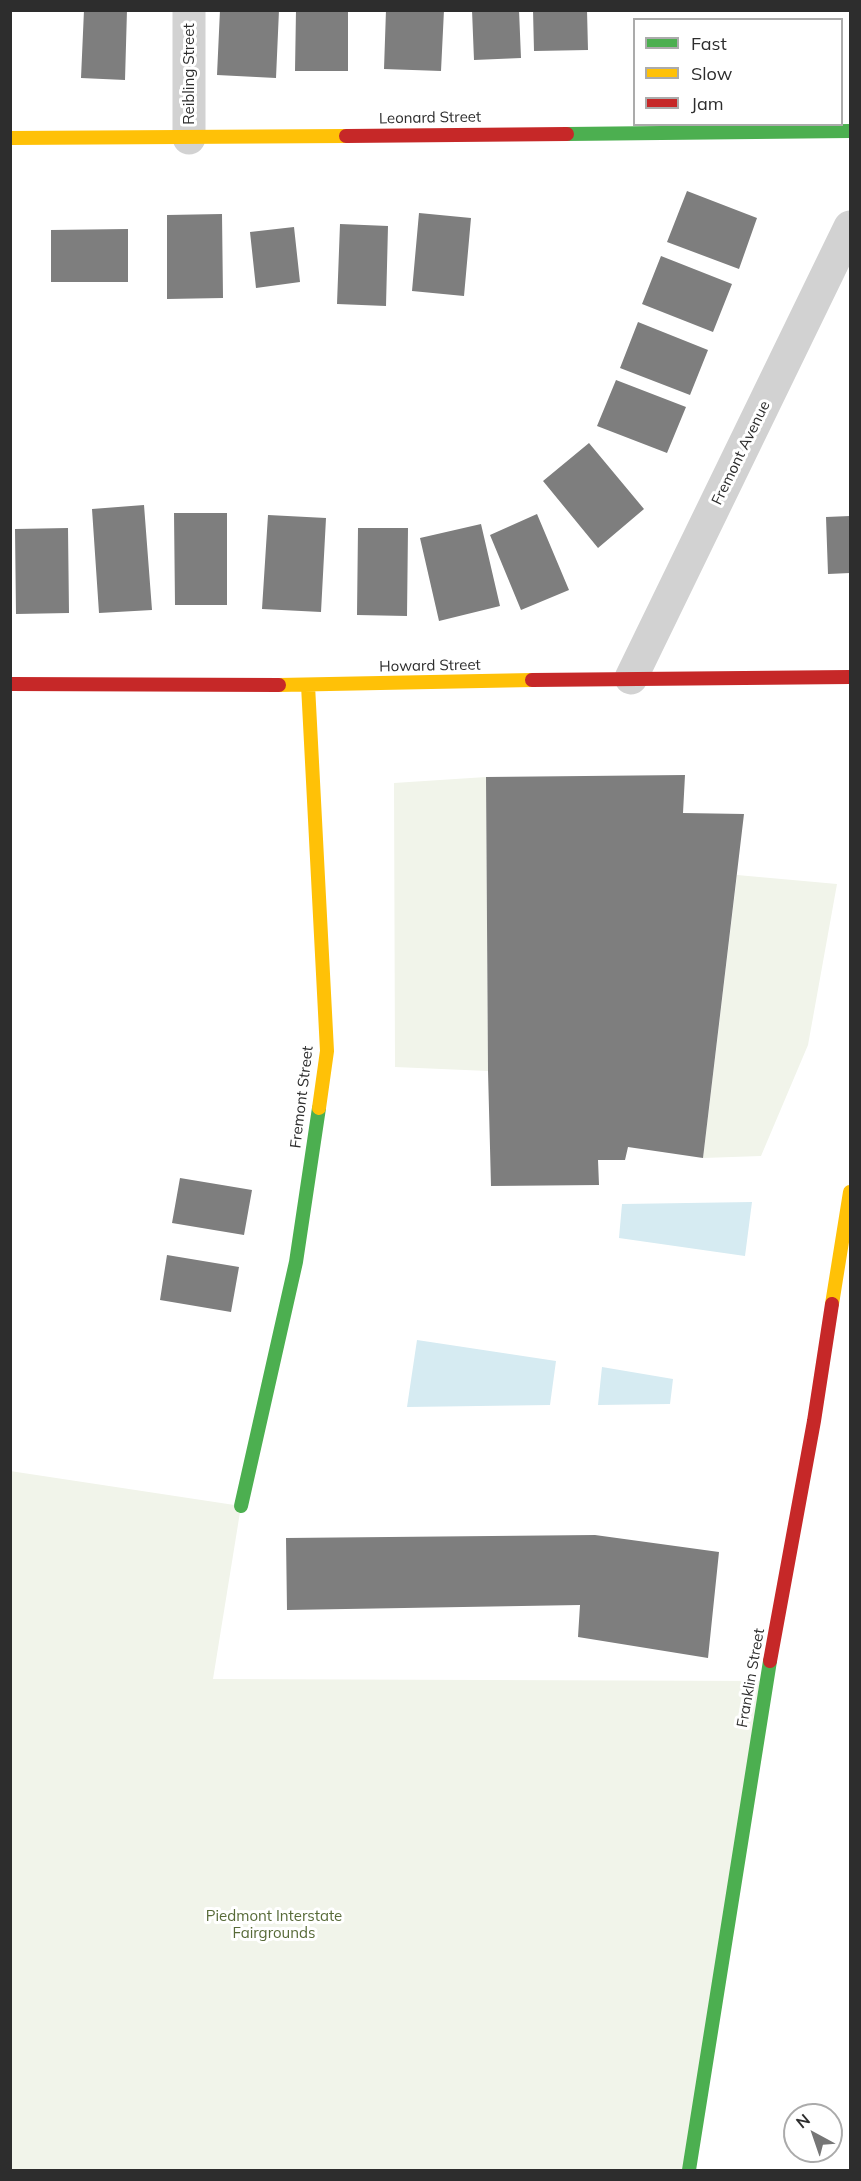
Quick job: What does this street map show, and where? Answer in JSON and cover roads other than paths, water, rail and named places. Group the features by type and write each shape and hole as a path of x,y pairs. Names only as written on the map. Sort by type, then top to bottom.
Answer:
{"street":[{"name":"Reibling Street","path":"189,10 189,138"},
{"name":"Leonard Street","path":"10,138 850,131"},
{"name":"Fremont Avenue","path":"631,678 850,227"},
{"name":"Howard Street","path":"10,684 309,685 631,678 850,677"},
{"name":"Fremont Street","path":"241,1506 296,1262 327,1051 309,685"},
{"name":"Franklin Street","path":"689,2170 766,1681 814,1421 850,1192"}],"park label":[{"name":"Piedmont Interstate Fairgrounds","path":"274,1924"}]}
